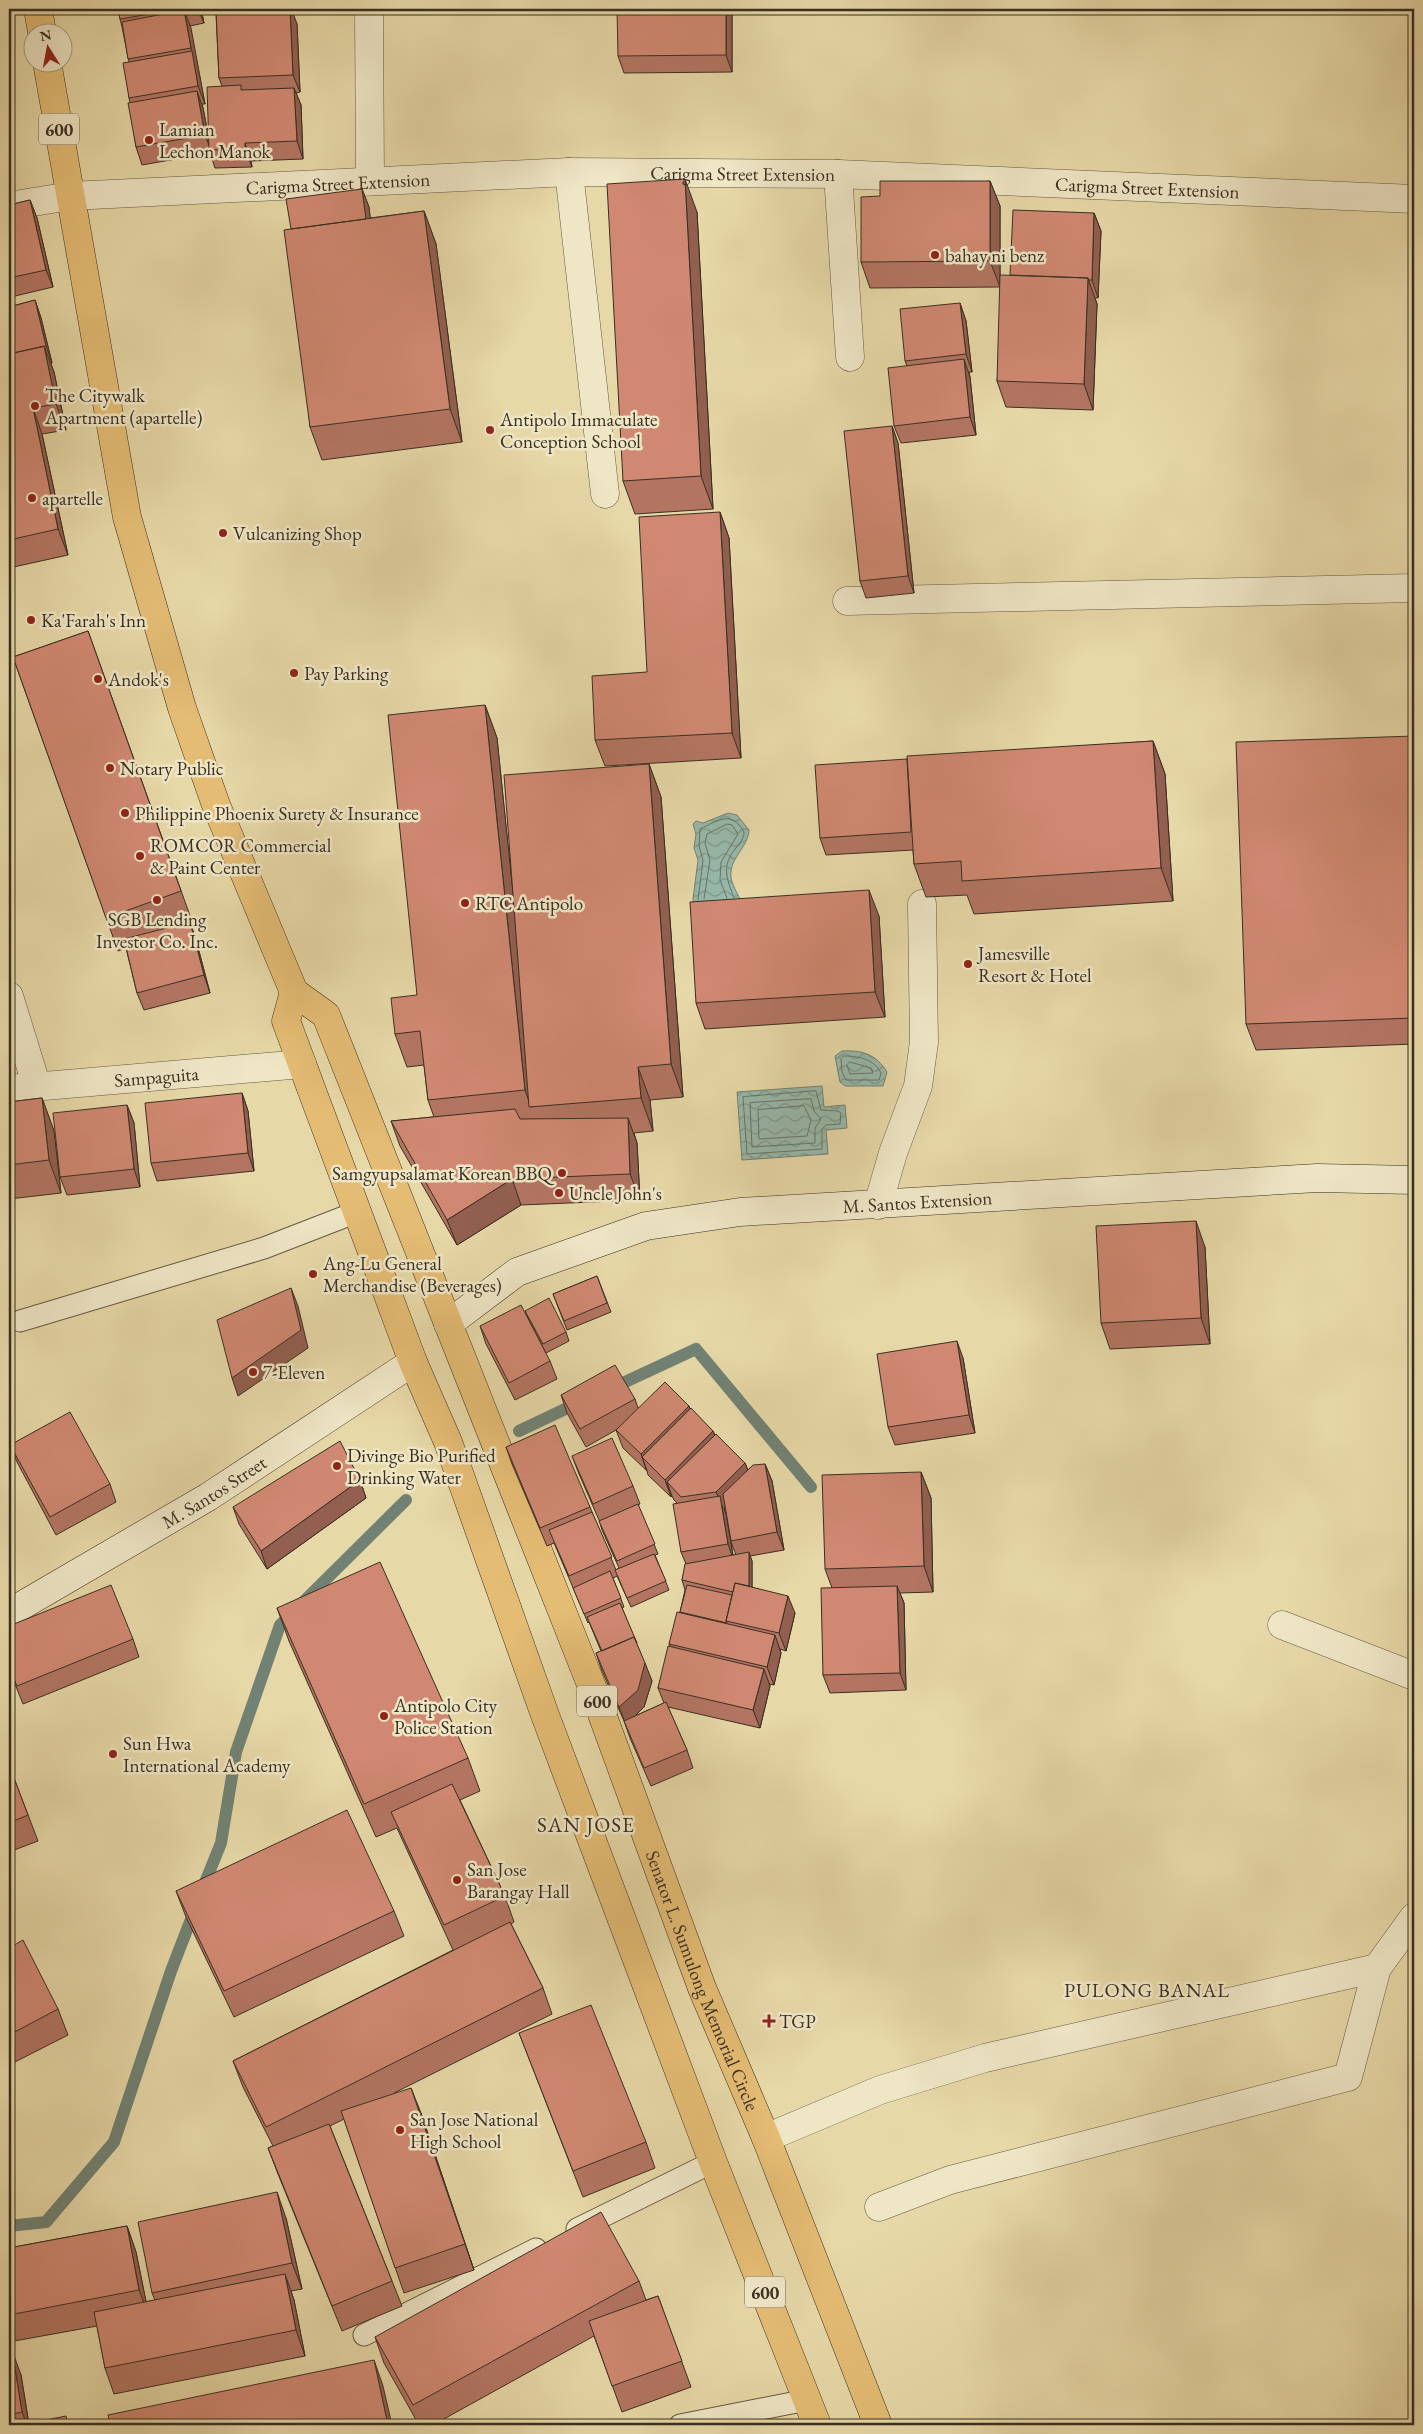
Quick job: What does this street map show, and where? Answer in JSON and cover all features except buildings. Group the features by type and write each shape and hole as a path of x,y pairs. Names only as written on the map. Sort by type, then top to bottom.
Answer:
{"main road":[{"path":"38,9 40,22"},
{"name":"600","path":"49,72 126,517 182,708 216,805 294,992 286,1021 413,1362 448,1442 545,1715 713,2162 817,2425"},
{"name":"Senator L. Sumulong Memorial Circle","path":"294,992 326,1015 594,1692 702,1988 766,2138 878,2425"}],"street":[{"path":"369,9 370,181"},
{"path":"569,172 606,494"},
{"name":"Carigma Street Extension","path":"9,206 70,196 569,172 838,174 1414,199"},
{"path":"838,174 850,356"},
{"path":"847,601 1414,588"},
{"path":"878,1205 893,1153 918,1086 924,1042 922,904"},
{"path":"9,996 37,1087"},
{"name":"Sampaguita","path":"9,1089 302,1064"},
{"name":"M. Santos Extension","path":"448,1324 517,1272 646,1226 740,1212 1317,1178 1414,1180"},
{"name":"M. Santos Street","path":"9,1613 208,1497 413,1362"},
{"path":"1282,1625 1414,1676"},
{"path":"879,2207 950,2180 1348,2077 1377,1968 1414,1917"},
{"path":"766,2138 880,2090 985,2058 1377,1968"}],"lane":[{"path":"20,1320 264,1248 357,1212"},
{"path":"364,2335 713,2162"},
{"path":"680,2425 807,2400"}],"water":[{"path":"728,813 737,815 749,830 748,836 731,870 732,883 740,899 695,912 693,899 698,860 694,848 696,834 693,824 696,821 703,823"},
{"path":"842,1051 862,1052 878,1061 887,1072 883,1086 845,1086 840,1082 835,1056"},
{"path":"822,1086 824,1107 845,1105 847,1128 826,1130 828,1154 742,1160 737,1092"}],"waterway":[{"path":"610,1389 696,1349 811,1487"},
{"path":"519,1431 580,1402"},
{"path":"202,1890 221,1843 236,1752 280,1625 406,1500"},
{"path":"9,2226 46,2222 114,2142 171,1971 195,1909"}],"place":[{"name":"Lamian Lechon Manok","path":"149,140"},
{"name":"bahay ni benz","path":"935,255"},
{"name":"The Citywalk Apartment (apartelle)","path":"35,406"},
{"name":"Antipolo Immaculate Conception School","path":"490,430"},
{"name":"apartelle","path":"32,498"},
{"name":"Vulcanizing Shop","path":"223,533"},
{"name":"Ka'Farah's Inn","path":"31,620"},
{"name":"Pay Parking","path":"294,673"},
{"name":"Andok's","path":"98,679"},
{"name":"Notary Public","path":"110,768"},
{"name":"Philippine Phoenix Surety & Insurance","path":"125,813"},
{"name":"ROMCOR Commercial & Paint Center","path":"140,856"},
{"name":"SGB Lending Investor Co. Inc.","path":"157,900"},
{"name":"RTC Antipolo","path":"465,903"},
{"name":"Jamesville Resort & Hotel","path":"968,964"},
{"name":"Samgyupsalamat Korean BBQ","path":"562,1173"},
{"name":"Uncle John's","path":"559,1193"},
{"name":"Ang-Lu General Merchandise (Beverages)","path":"313,1274"},
{"name":"7-Eleven","path":"253,1372"},
{"name":"Divinge Bio Purified Drinking Water","path":"337,1466"},
{"name":"Antipolo City Police Station","path":"384,1716"},
{"name":"Sun Hwa International Academy","path":"113,1754"},
{"name":"San Jose Barangay Hall","path":"457,1880"},
{"name":"TGP","path":"769,2021"},
{"name":"San Jose National High School","path":"400,2130"}],"district":[{"name":"SAN JOSE","path":"586,1824"},
{"name":"PULONG BANAL","path":"1147,1990"}]}
